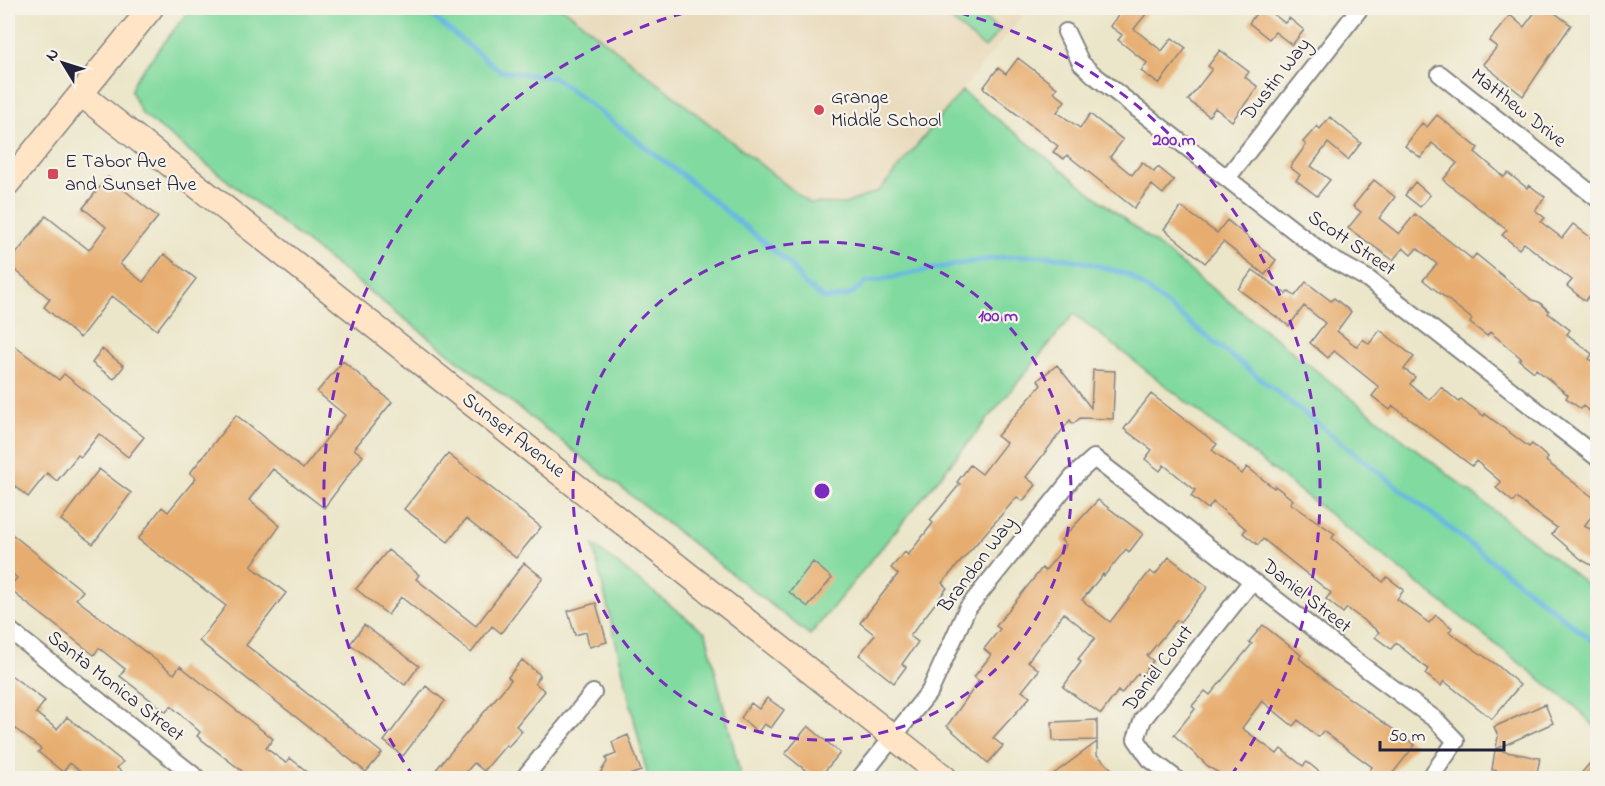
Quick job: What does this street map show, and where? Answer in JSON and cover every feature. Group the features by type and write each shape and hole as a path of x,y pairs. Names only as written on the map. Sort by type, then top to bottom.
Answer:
{"main road":[{"path":"8,183 151,8"},
{"name":"Sunset Avenue","path":"81,94 945,778"}],"street":[{"name":"Dustin Way","path":"1227,178 1360,8"},
{"name":"Scott Street","path":"1066,32 1081,63 1094,75 1328,258 1368,279 1598,458"},
{"name":"Matthew Drive","path":"1440,74 1598,199"},
{"name":"Brandon Way","path":"860,778 930,691 967,609 1074,476 1094,458"},
{"name":"Daniel Street","path":"1094,458 1436,720 1456,741 1430,778"},
{"name":"Daniel Court","path":"1175,778 1150,759 1136,739 1143,719 1252,581"},
{"name":"Santa Monica Street","path":"8,628 197,778"},
{"path":"524,778 593,693"}],"shaded area":[{"name":"Grange Middle School","path":"562,8 1029,8 879,191 861,199 835,205 809,203"}],"green space":[{"path":"191,8 563,8 809,203 845,204 879,191 962,91 1597,592 1597,729 1577,708 1074,314 810,635 142,114 131,91 134,81"},
{"path":"959,8 971,8 1000,30 985,48 950,19"},
{"path":"593,545 706,633 741,778 648,778"}],"building":[{"path":"1124,8 1151,8 1134,29 1162,51 1172,38 1186,48 1159,84 1141,71 1147,63 1118,40 1122,35 1110,26"},
{"path":"1260,8 1265,8 1285,23 1289,18 1304,30 1292,45 1275,32 1269,39 1249,23"},
{"path":"1538,8 1548,8 1571,25 1523,96 1483,64 1497,47 1489,41 1510,15 1524,27"},
{"path":"1220,50 1249,72 1245,77 1258,87 1232,121 1215,108 1209,116 1188,100 1212,69 1208,66"},
{"path":"1018,58 1057,88 1054,92 1065,101 1057,112 1080,128 1090,114 1123,140 1110,157 1132,175 1142,162 1154,172 1158,167 1174,180 1163,194 1152,185 1134,208 1067,155 1064,159 1053,152 1058,146 983,88 998,68 1006,74"},
{"path":"1437,115 1478,148 1475,152 1504,177 1508,173 1527,188 1529,185 1545,197 1535,210 1545,218 1541,222 1562,238 1573,224 1598,243 1598,286 1585,301 1567,286 1572,280 1524,243 1519,249 1502,235 1507,230 1443,180 1457,163 1432,143 1421,158 1405,146 1422,123 1427,127"},
{"path":"1330,117 1361,143 1348,160 1328,143 1311,166 1330,180 1317,196 1296,180 1300,175 1290,167 1306,145 1303,142 1317,126 1320,129"},
{"path":"108,177 158,217 120,264 143,282 164,254 196,279 157,330 112,296 80,338 44,307 50,299 8,264 46,216 89,250 106,227 83,208"},
{"path":"1374,180 1395,197 1379,218 1399,234 1415,214 1472,259 1476,254 1532,300 1539,302 1549,311 1548,313 1570,330 1567,334 1592,354 1589,359 1598,366 1598,418 1583,406 1581,409 1566,398 1568,395 1536,369 1534,372 1519,360 1521,358 1490,332 1487,336 1470,323 1472,319 1423,280 1437,264 1417,248 1411,255 1403,248 1393,260 1348,228 1361,212 1353,206"},
{"path":"1415,182 1430,195 1420,207 1405,195"},
{"path":"1181,207 1217,233 1227,220 1276,260 1265,275 1223,242 1205,263 1164,229"},
{"path":"1253,270 1286,294 1288,291 1295,296 1306,282 1331,301 1334,298 1351,312 1337,331 1357,347 1363,339 1369,344 1380,330 1414,357 1404,369 1415,377 1410,384 1430,400 1441,387 1459,402 1461,399 1529,447 1532,444 1548,458 1546,461 1598,501 1598,508 1584,526 1598,533 1598,569 1582,560 1552,534 1557,528 1516,498 1513,502 1496,488 1501,482 1476,461 1472,466 1393,406 1390,410 1372,396 1379,387 1334,351 1328,358 1310,343 1325,323 1304,306 1289,326 1238,289"},
{"path":"8,341 59,380 64,374 144,437 128,457 99,434 81,457 78,455 57,481 47,473 28,497 8,480"},
{"path":"102,349 124,366 114,379 92,363"},
{"path":"343,361 392,402 354,449 363,456 324,508 273,469 249,500 280,526 251,566 286,593 246,645 382,753 366,772 199,641 226,606 138,539 162,507 168,512 196,478 190,473 236,415 303,469 345,415 317,392"},
{"path":"1057,365 1091,408 1093,370 1115,371 1113,419 1080,418 1073,424 1070,420 1026,477 1036,485 1023,501 1017,497 942,583 947,588 910,636 918,642 902,664 906,667 894,683 859,655 875,635 860,623 898,574 891,568 905,552 908,555 933,523 930,520 960,484 957,482 970,465 982,474 1006,443 997,436 1041,385 1038,380"},
{"path":"1151,394 1217,444 1212,450 1242,474 1247,467 1274,488 1275,486 1293,500 1290,503 1335,534 1332,538 1383,582 1387,577 1404,590 1397,599 1429,623 1436,615 1452,628 1449,632 1497,665 1520,685 1492,719 1444,681 1441,686 1425,674 1428,669 1396,643 1391,649 1375,637 1379,632 1347,608 1343,613 1326,599 1331,593 1263,539 1258,545 1243,533 1246,529 1213,502 1208,509 1191,496 1195,490 1164,465 1160,471 1145,459 1152,450 1124,429"},
{"path":"448,454 541,527 516,558 466,519 448,542 404,509"},
{"path":"99,469 131,493 93,544 61,520"},
{"path":"1098,500 1143,534 1129,552 1126,549 1082,600 1110,622 1150,571 1155,575 1169,557 1208,587 1180,622 1177,620 1147,656 1153,661 1141,676 1138,673 1121,694 1118,691 1101,714 1063,687 1081,662 1078,659 1095,638 1064,613 1028,661 1039,670 1022,691 1030,697 993,738 1003,746 988,763 947,726 979,681 974,677 991,655 984,649 1000,629 996,626 1042,568 1045,571 1066,545 1061,540"},
{"path":"8,531 83,591 76,599 174,674 180,666 273,739 266,748 286,763 290,758 315,778 251,778 197,736 200,732 171,706 166,712 120,676 125,669 99,648 94,655 24,601 8,588 17,578 8,569"},
{"path":"388,550 419,575 416,579 476,626 524,563 543,578 501,633 492,626 471,653 401,597 388,615 356,589"},
{"path":"813,562 832,578 808,607 789,592"},
{"path":"596,603 607,642 589,647 586,632 575,635 568,611"},
{"path":"364,625 419,666 405,685 350,644"},
{"path":"1263,625 1301,655 1299,658 1332,686 1415,745 1389,778 1381,778 1370,770 1372,767 1323,731 1318,737 1298,720 1293,726 1262,701 1242,728 1277,754 1281,749 1303,766 1307,762 1327,778 1228,778 1210,768 1174,735 1195,709 1192,706 1205,691 1210,695 1252,644 1249,642"},
{"path":"522,660 540,675 535,683 545,691 516,726 522,731 508,747 506,745 484,771 474,763 461,778 429,778 511,680 508,677"},
{"path":"8,673 45,701 36,713 57,729 67,717 123,762 117,768 130,778 89,778 70,763 63,772 38,752 41,749 8,723"},
{"path":"426,686 445,701 403,756 384,741"},
{"path":"767,698 784,710 771,728 764,724 758,732 741,718 751,703 759,709"},
{"path":"1545,704 1553,723 1496,749 1498,736 1494,727"},
{"path":"1097,720 1097,740 1053,741 1052,722"},
{"path":"808,726 840,753 819,778 815,778 785,754"},
{"path":"628,735 641,771 620,778 597,778 607,762 606,758 616,754 612,742"},
{"path":"1097,742 1097,755 1121,778 1048,778"},
{"path":"1495,750 1540,758 1536,778 1492,770"},
{"path":"1598,754 1598,778 1577,778"}],"waterway":[{"path":"422,8 500,71 555,78 681,174 790,264 803,283 825,299 848,296 867,282 956,264 1023,256 1066,258 1129,275 1598,645"}],"place":[{"name":"Grange Middle School","path":"819,110"},
{"name":"E Tabor Ave and Sunset Ave","path":"53,174"}]}
